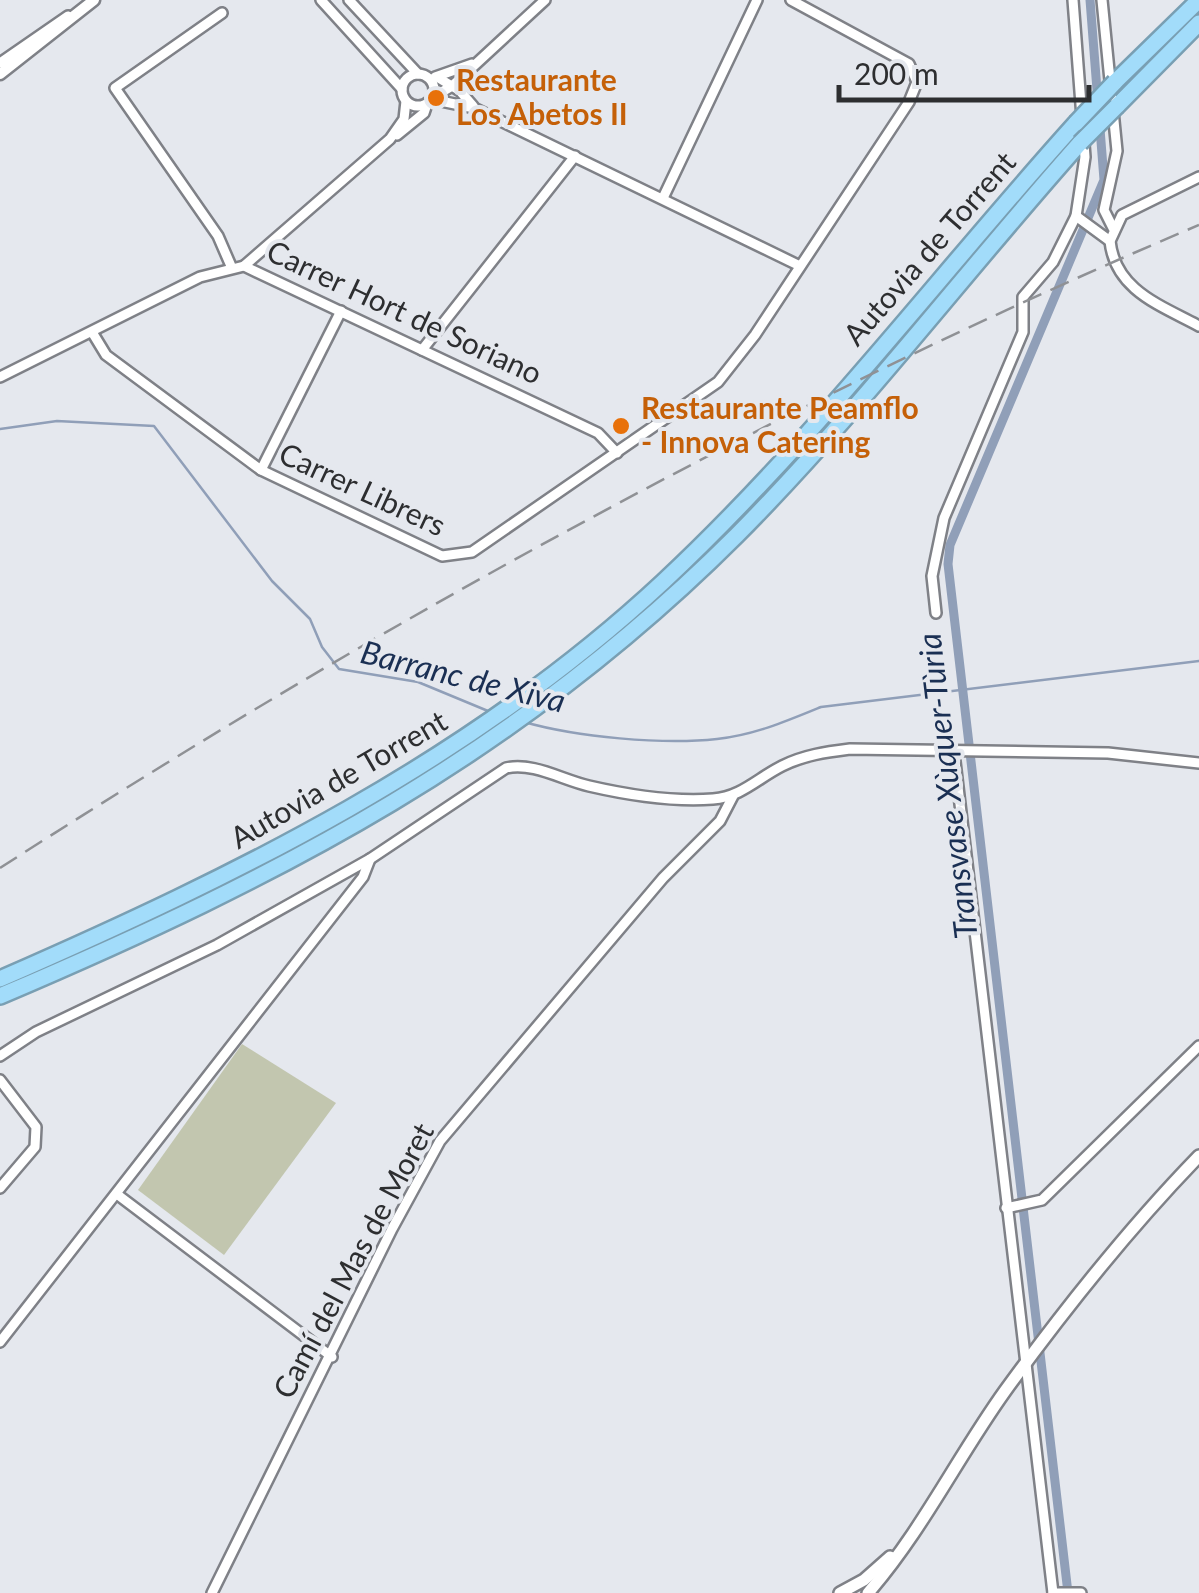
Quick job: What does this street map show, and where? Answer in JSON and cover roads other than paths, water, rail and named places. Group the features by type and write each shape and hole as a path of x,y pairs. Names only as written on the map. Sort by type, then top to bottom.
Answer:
{"highway":[{"name":"Autovia de Torrent","path":"0,979 209,885 369,800 542,683 662,583 796,448 1076,122 1199,0"},
{"name":"Autovia de Torrent","path":"0,996 216,902 299,860 482,748 557,692 673,595 762,508 1080,143 1199,23"},
{"path":"0,1006 217,908 299,860"},
{"path":"0,971 209,885"}],"main road":[{"path":"868,1593 906,1548 1028,1363 1141,1219 1199,1156"},
{"path":"840,1593 864,1580 894,1554 940,1495"}],"street":[{"path":"0,74 94,0"},
{"path":"321,0 402,89 406,101 404,119 390,139"},
{"path":"350,0 418,74 452,86 474,108"},
{"path":"406,101 414,106 452,86 545,0"},
{"path":"662,198 757,0"},
{"name":"Carrer Librers","path":"92,332 106,355 261,470 448,558 472,552 718,382 909,102 916,89 914,74 900,57 791,0"},
{"path":"936,613 934,563 944,518 1023,332 1023,298 1053,262 1076,216 1085,158 1072,0"},
{"path":"1102,0 1117,151 1104,210 1112,228 1110,241 1120,275 1131,288 1199,326"},
{"path":"0,63 84,8"},
{"path":"222,13 116,88 218,236 232,266"},
{"path":"433,78 474,63"},
{"path":"402,89 407,78 418,74"},
{"path":"465,75 466,96"},
{"path":"244,266 424,112 433,78"},
{"path":"430,99 474,108 800,266"},
{"path":"422,350 575,156"},
{"path":"1112,228 1134,206 1199,177"},
{"path":"1076,216 1110,241"},
{"name":"Carrer Hort de Soriano","path":"0,377 200,276 244,266 598,432 617,454"},
{"path":"261,470 341,312"},
{"path":"0,1056 36,1032 217,946 370,858 488,777 519,765 586,786 710,799 733,796 812,754 850,750 1108,752 1199,763"},
{"path":"958,753 1006,1208 1055,1593 1081,1591"},
{"name":"Camí del Mas de Moret","path":"212,1593 392,1229 440,1141 663,878 720,821 733,796"},
{"path":"0,1342 363,876 370,858"},
{"path":"1006,1208 1042,1200 1199,1046"},
{"path":"0,1080 36,1127 35,1146 0,1188"},
{"path":"118,1195 332,1357"}],"waterway":[{"name":"Transvase Xùquer-Tùria","path":"1068,1593 948,564 950,545 1104,180 1090,0"},
{"name":"Barranc de Xiva","path":"0,429 57,421 154,426 272,581 310,619 322,647 339,669 418,682 488,711"},
{"name":"Barranc de Xiva","path":"524,722 620,738 717,739 757,731 821,707 1199,661"}],"railway":[{"path":"0,868 290,689 586,521 889,366 1199,225"}],"place":[{"name":"Restaurante Los Abetos II","path":"436,98"},
{"name":"Restaurante Peamflo - Innova Catering","path":"621,426"}]}
